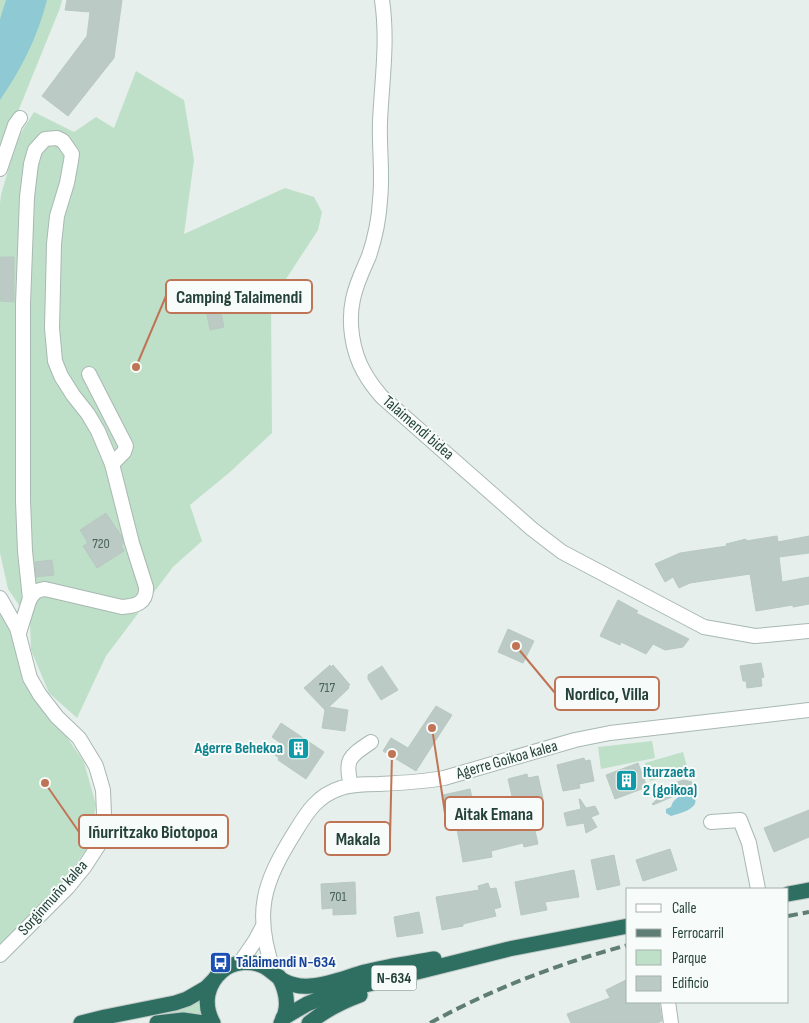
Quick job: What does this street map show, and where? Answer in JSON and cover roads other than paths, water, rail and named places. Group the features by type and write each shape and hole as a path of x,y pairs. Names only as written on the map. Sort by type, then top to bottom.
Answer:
{"highway":[{"path":"789,894 809,890"},
{"name":"N-634","path":"282,1021 307,1004 332,994 509,949 626,926"},
{"name":"N-634","path":"240,963 252,962 264,966 284,981 300,986 312,986 385,967 509,949"},
{"path":"81,1023 187,999 197,994 225,969 240,963"},
{"name":"N-634","path":"276,975 284,987 287,997 282,1021"},
{"path":"309,1023 344,1001 387,985 398,977"},
{"path":"213,981 208,993 207,1006 210,1018 214,1023"},
{"path":"157,1023 183,1020 204,1023"}],"street":[{"name":"Talaimendi bidea","path":"382,0 385,37 380,122 382,178 380,199 375,236 353,298 352,311 352,332 355,351 369,380 382,397 498,500 562,552 704,627 755,636 809,631"},
{"path":"0,169 15,125 20,118"},
{"path":"19,633 32,595 45,589 122,607 138,604 146,593 146,586 132,543 112,464 98,431 61,376 55,361 52,328 54,244 57,216 67,183 72,154 63,141 57,138 45,139 35,150 31,164 27,197 23,304 23,501 25,551 30,599"},
{"path":"89,374 126,446 124,452 112,464"},
{"name":"Sorginmuño kalea","path":"0,598 19,633 30,678 57,717 79,738 96,766 103,790 104,814 98,846 85,866 68,887 0,955"},
{"name":"Agerre Goikoa kalea","path":"263,926 265,893 280,855 316,802 333,791 351,785 427,782 575,740 610,732 809,710"},
{"path":"351,785 348,772 349,762 354,753 371,742"},
{"path":"711,822 740,820 748,843 758,888"},
{"path":"240,963 263,926"},
{"path":"263,926 266,944 276,975"},
{"path":"668,1003 671,1023"}],"water":[{"path":"6,0 47,0 39,27 28,52 0,100 0,19"},
{"path":"686,794 691,795 695,799 694,806 687,811 671,816 666,813 666,809 671,807 678,797"}],"railway":[{"path":"789,916 809,912"},
{"path":"430,1023 478,999 527,978 577,960 626,946"}],"place":[{"name":"Camping Talaimendi","path":"136,367"},
{"name":"Nordico, Villa","path":"516,646"},
{"name":"Aitak Emana","path":"432,728"},
{"name":"Agerre Behekoa","path":"299,748"},
{"name":"Makala","path":"392,754"},
{"name":"Iturzaeta 2 (goikoa)","path":"627,781"},
{"name":"Iñurritzako Biotopoa","path":"45,783"},
{"name":"Talaimendi N-634","path":"220,962"}]}
